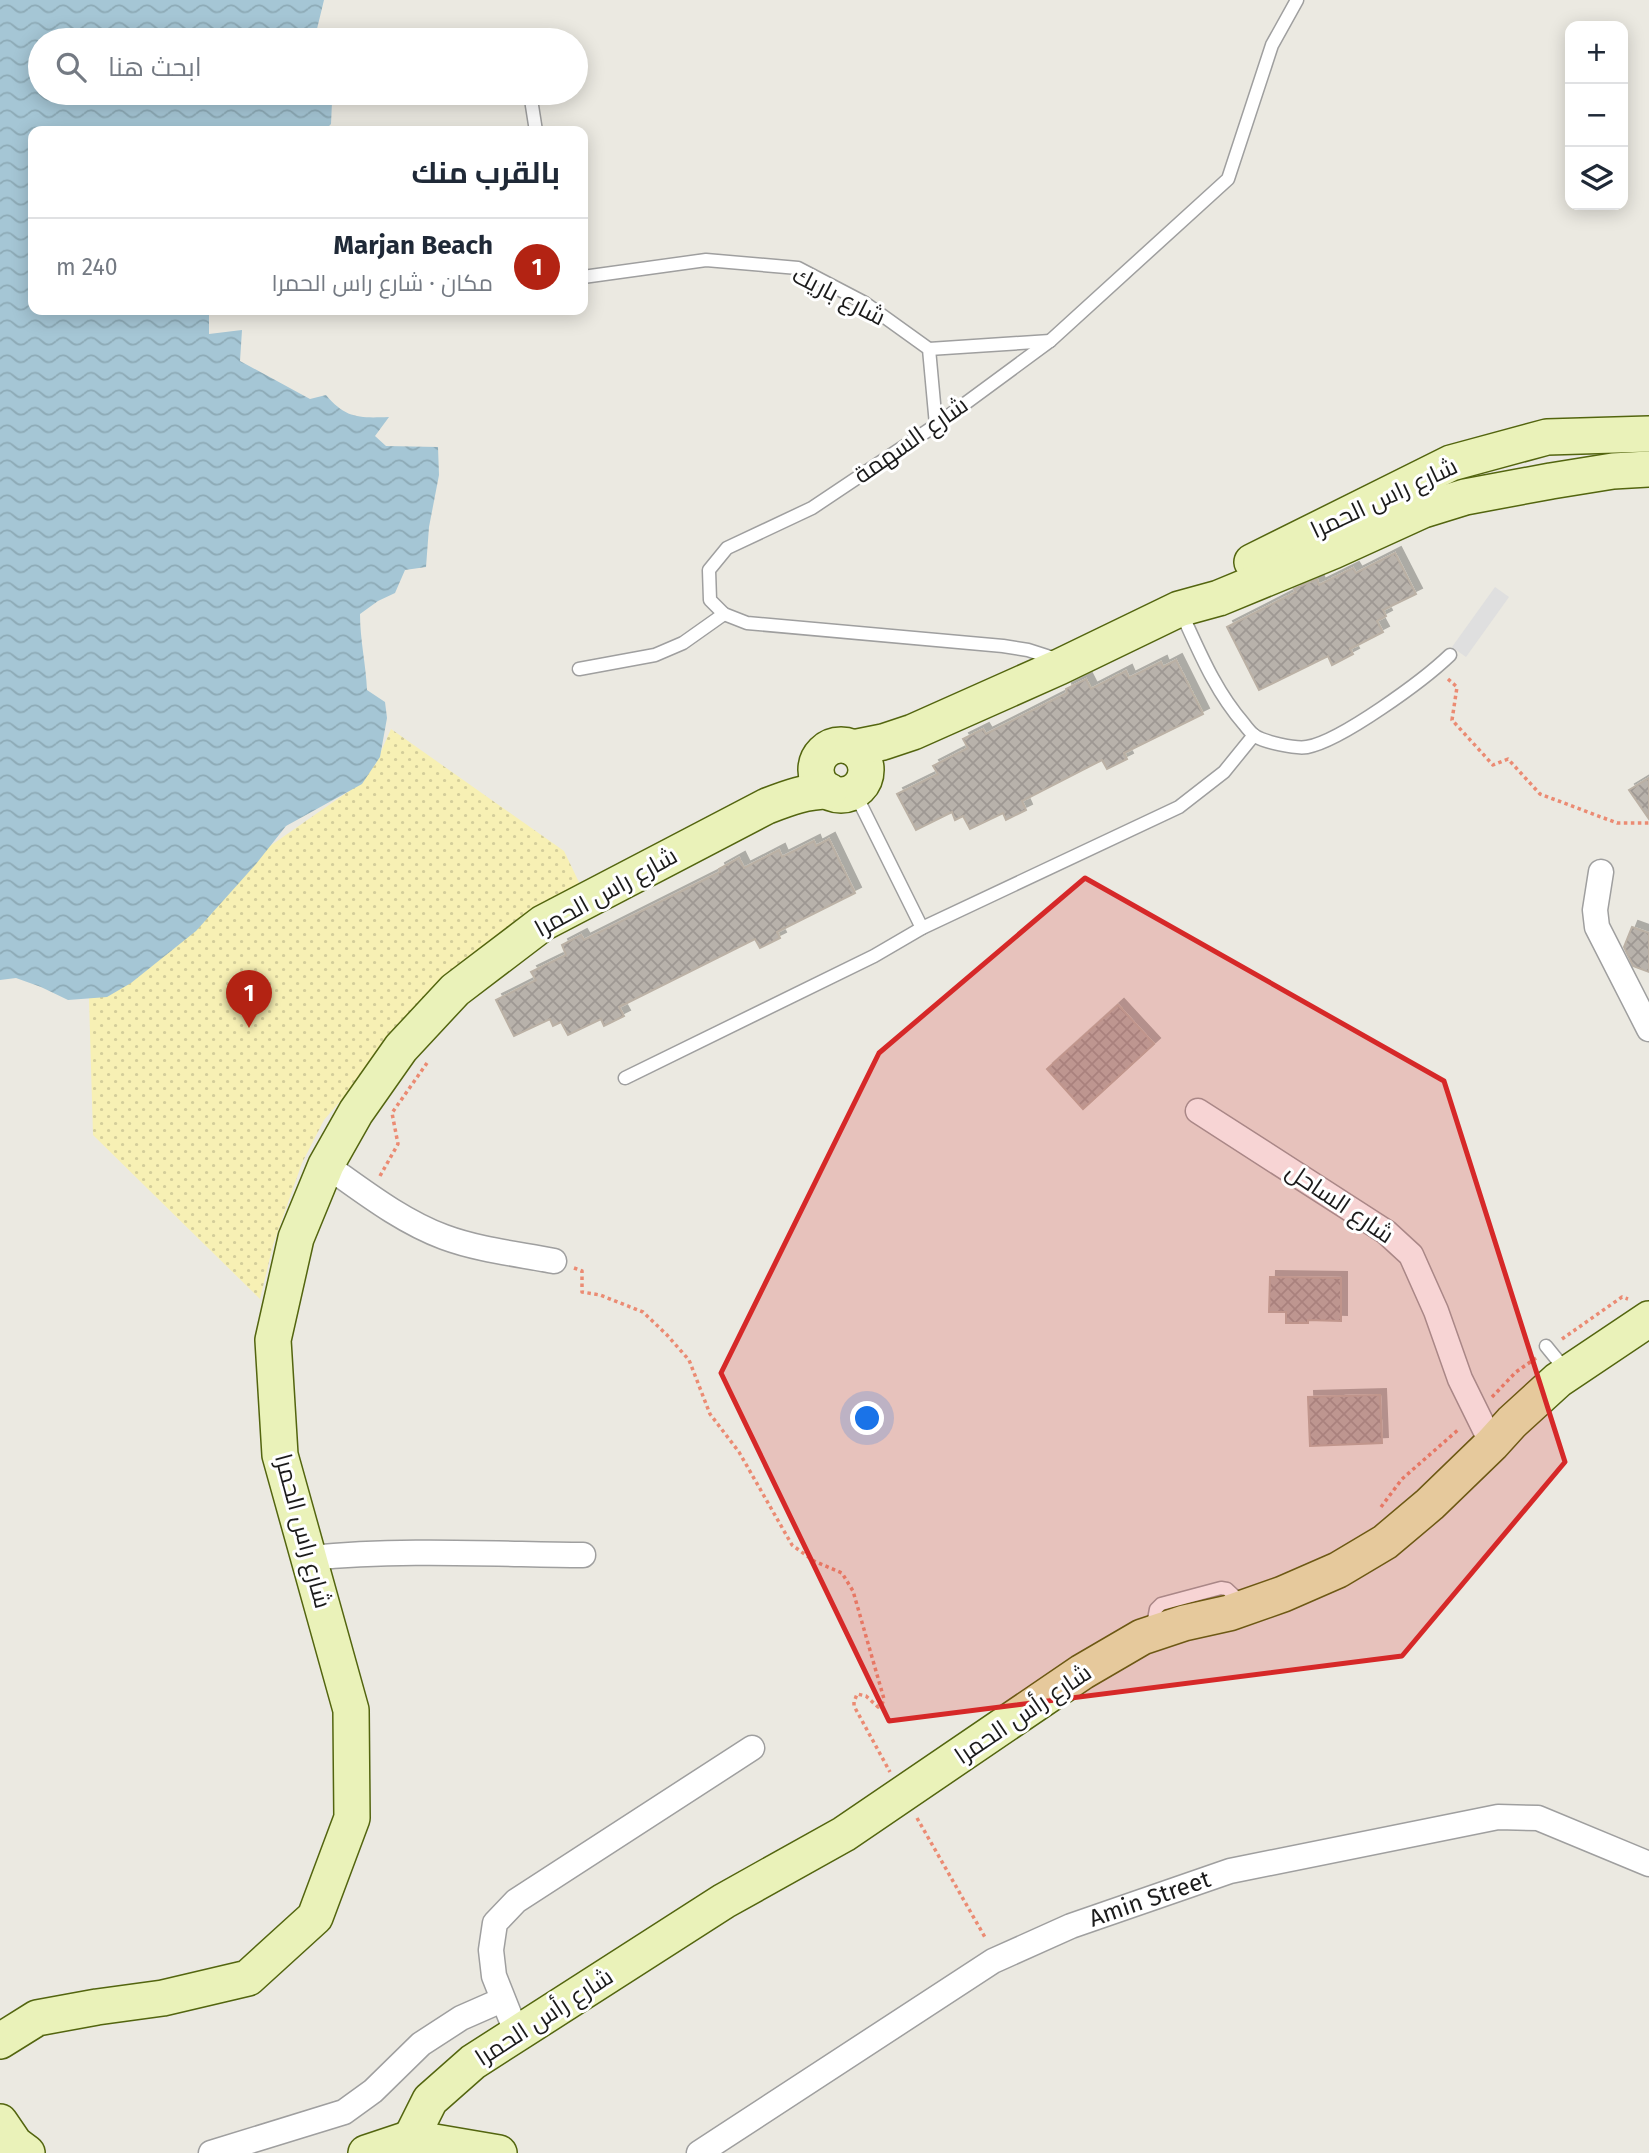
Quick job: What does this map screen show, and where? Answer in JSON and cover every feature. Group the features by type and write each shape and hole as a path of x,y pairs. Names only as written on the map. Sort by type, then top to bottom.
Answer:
{"street":[{"name":"شارع راس الحمرا","path":"1179,609 1214,581 1451,463 1547,437 1649,434"},
{"name":"شارع راس الحمرا","path":"0,2041 37,2018 163,1998 248,1978 314,1917 352,1818 351,1710 280,1455 273,1339 296,1238 326,1164 356,1112 401,1048 455,989 543,923 767,806 813,791 913,732 1053,661 1179,609 1219,598 1423,510 1465,497 1613,471 1649,469"},
{"path":"1601,872 1595,910 1597,927 1649,1029"},
{"name":"شارع الساحل","path":"1198,1111 1386,1232 1405,1249 1436,1311 1460,1379 1492,1444"},
{"path":"326,1164 369,1195 443,1237 475,1247 554,1261"},
{"name":"شارع رأس الحمرا","path":"411,2138 430,2100 473,2062 724,1900 844,1834 1082,1672 1151,1633 1283,1594 1338,1570 1385,1542 1430,1504 1558,1380 1554,1356 1640,1310"},
{"path":"310,1558 382,1552 583,1555"},
{"path":"517,2034 494,1976 491,1950 495,1923 516,1901 752,1748"},
{"name":"Amin Street","path":"699,2153 993,1961 1071,1926 1230,1871 1498,1816 1538,1818 1649,1864"},
{"path":"211,2153 344,2112 373,2091 421,2044 461,2018 502,2000"},
{"path":"0,2122 15,2144 27,2153"},
{"path":"366,2153 411,2138 499,2153"}],"lane":[{"name":"شارع السهمة","path":"724,614 710,600 709,570 727,548 812,508 936,425 1050,341 1228,179 1272,45 1297,0"},
{"path":"532,105 535,126"},
{"name":"شارع باريك","path":"588,277 706,260 798,268 865,303 929,349"},
{"path":"936,425 929,349 1050,341"},
{"path":"1179,609 1214,682 1237,716 1254,735 1278,744 1305,748 1328,740 1359,723 1450,655"},
{"path":"579,669 655,655 683,643 724,614 747,623 1003,646 1053,661"},
{"path":"625,1078 874,956 922,928 1179,807 1224,772 1254,735"},
{"path":"844,772 922,928"}],"path":[{"path":"1447,678 1457,687 1452,720 1493,765 1508,759 1540,794 1617,823 1649,823"},
{"path":"369,1195 397,1144 393,1113 431,1058"},
{"path":"554,1261 582,1271 582,1292 600,1295 643,1312 667,1335 689,1360 710,1414 739,1452 792,1545 814,1561 842,1573 853,1591 884,1699 878,1707 866,1696 857,1694 854,1706 990,1948"},
{"path":"1379,1509 1402,1479 1476,1413 1516,1372 1554,1356 1622,1297 1640,1310"}],"highlighted area":[{"path":"1085,878 1444,1081 1565,1462 1402,1656 889,1721 721,1373 879,1053"}],"sand":[{"path":"391,729 564,851 586,897 378,1057 324,1120 302,1163 273,1245 260,1299 93,1135 89,998 171,951 270,846 349,791 375,765"}],"shaded area":[{"path":"1495,587 1509,597 1466,657 1452,647"}],"water":[{"path":"0,0 324,0 317,28 28,28 28,105 332,105 329,126 28,126 28,315 209,315 209,334 242,330 240,361 310,399 326,395 347,413 389,417 375,436 386,446 438,447 439,475 429,527 426,567 405,570 395,593 360,614 367,690 385,702 387,718 380,757 362,784 286,826 196,931 131,983 107,997 68,1000 16,978 0,980"}],"building":[{"path":"1395,553 1416,594 1383,610 1386,616 1377,621 1383,632 1350,649 1353,654 1332,665 1328,656 1259,690 1227,627 1296,592 1294,589 1317,579 1319,585 1353,568 1356,573"},
{"path":"1176,660 1203,714 1124,753 1127,759 1107,769 1102,760 1022,801 1026,810 1006,820 1003,813 970,829 963,816 955,820 952,812 916,830 897,794 938,774 933,766 968,748 963,739 983,729 986,734 1067,693 1066,689 1086,679 1091,689 1126,671 1129,678 1161,662 1163,667"},
{"path":"1649,778 1649,819 1629,790"},
{"path":"829,839 855,893 777,932 780,938 760,948 755,939 619,1007 624,1016 604,1026 601,1019 568,1035 561,1022 553,1026 550,1019 514,1036 496,1000 536,980 531,972 566,955 562,945 581,935 584,940 720,872 719,869 739,858 744,868 779,850 782,857 814,841 816,846"},
{"path":"1632,927 1649,933 1649,972 1633,966 1624,947"},
{"path":"1118,1005 1154,1044 1083,1109 1047,1069"},
{"path":"1270,1277 1341,1278 1341,1321 1308,1320 1308,1323 1286,1323 1286,1312 1269,1312"},
{"path":"1380,1395 1382,1443 1310,1446 1308,1397"}],"place":[{"name":"Marjan Beach","path":"249,1028"}]}
